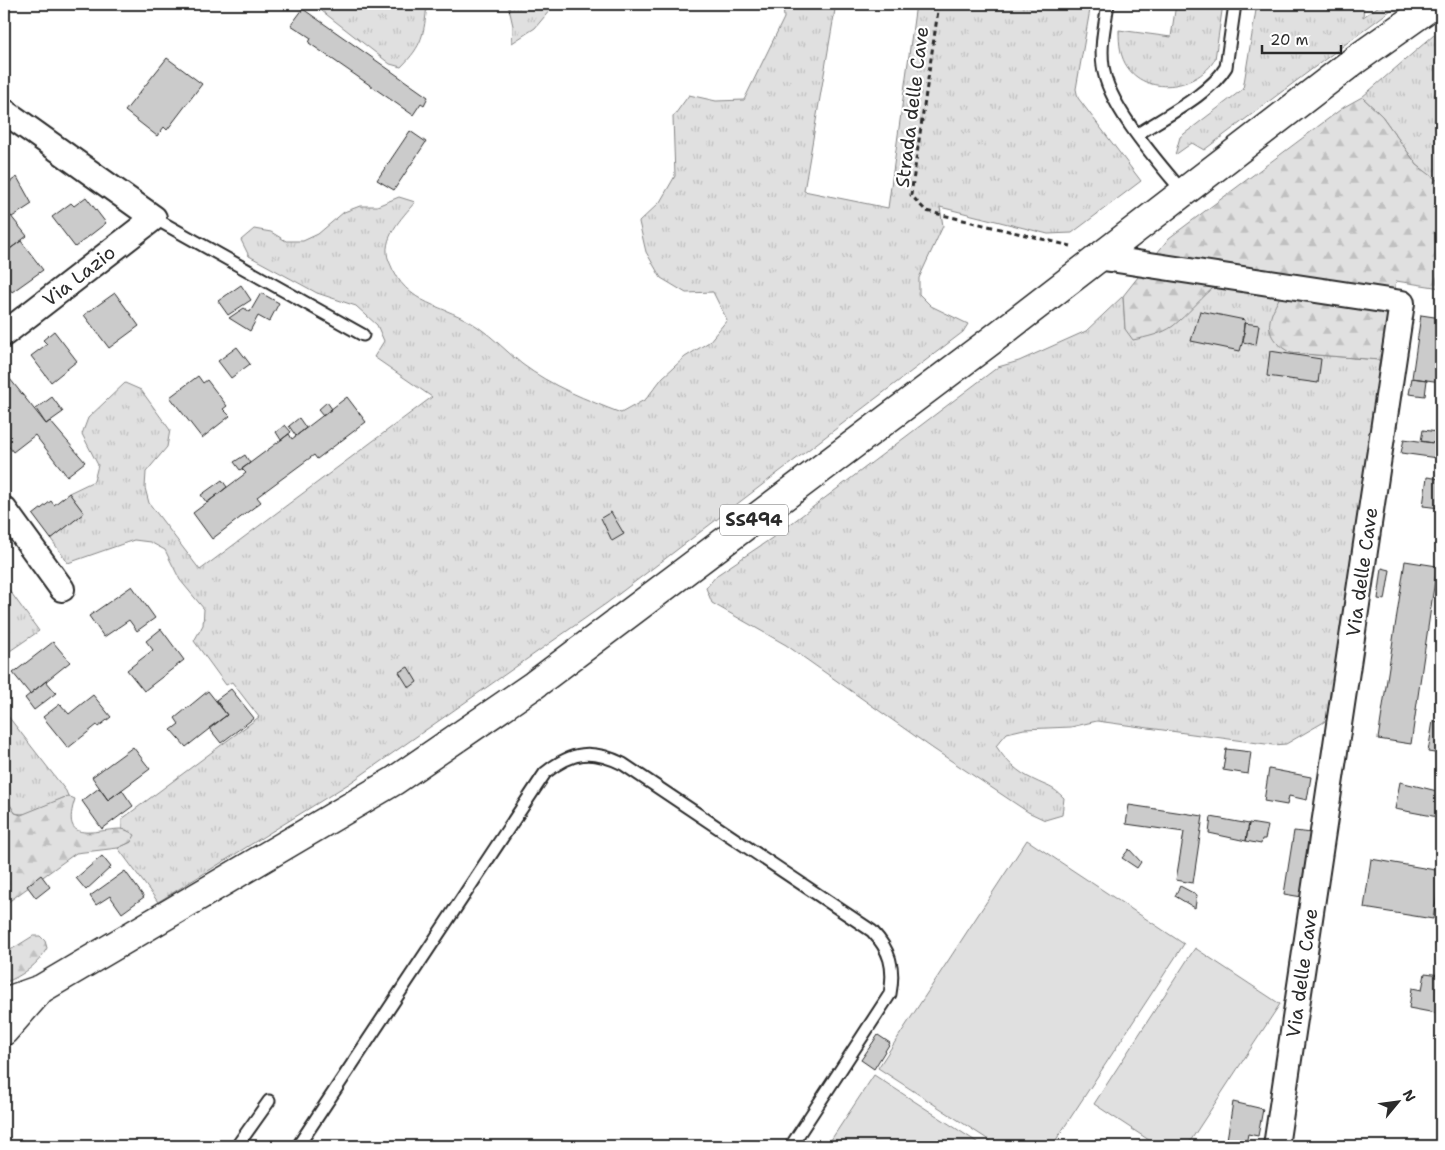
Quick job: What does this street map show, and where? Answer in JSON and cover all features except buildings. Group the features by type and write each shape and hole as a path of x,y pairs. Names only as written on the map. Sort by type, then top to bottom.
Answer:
{"main road":[{"name":"SS494","path":"4,1002 41,989 394,781 534,685 976,352 1355,60 1434,4"},
{"name":"SS494","path":"4,1031 41,989"}],"street":[{"path":"4,111 154,218"},
{"name":"Via Lazio","path":"4,334 154,218"},
{"name":"Via delle Cave","path":"1098,257 1402,303 1276,1146"},
{"path":"4,509 62,589"}],"lane":[{"path":"1108,4 1103,33 1102,66 1110,93 1138,134 1183,192"},
{"path":"1138,134 1207,89 1221,76 1226,67 1235,4"},
{"path":"154,218 363,335"},
{"path":"298,1146 545,773 558,762 574,755 591,753 608,756 624,764 872,931 884,943 891,959 893,976 890,994 791,1146"},
{"path":"237,1146 269,1101"}],"path":[{"name":"Strada delle Cave","path":"939,4 911,195 926,211 1073,246 1098,257"}],"green space":[{"path":"313,4 427,4 421,38 414,52 401,67 390,64"},
{"path":"508,4 555,4 535,28 512,43 513,26"},
{"path":"783,4 836,4 804,191 888,208 916,4 1091,4 1076,89 1078,98 1141,181 1072,233 1048,234 940,207 943,226 919,278 919,294 931,306 968,324 963,332 607,603 350,783 158,902 118,848 131,842 128,831 122,829 122,819 259,717 232,682 226,685 194,641 203,625 204,609 180,580 165,550 150,542 134,540 68,563 51,539 84,513 69,493 94,481 98,465 82,434 88,418 125,383 141,390 170,430 167,447 146,472 145,488 149,503 200,570 432,397 374,357 384,341 377,325 356,306 317,293 249,256 241,240 254,229 271,232 286,241 303,241 318,234 344,212 360,206 377,206 399,197 415,202 394,229 387,245 387,253 397,276 406,288 428,303 465,319 478,327 533,372 570,392 621,413 646,399 663,377 685,357 709,342 727,320 713,292 686,293 661,278 646,252 639,222 660,202 675,176 673,117 689,95 716,101 744,100 784,18"},
{"path":"1176,4 1223,4 1215,59 1208,69 1198,77 1186,82 1161,86 1148,83 1137,77 1125,64 1120,50 1119,30 1171,37"},
{"path":"1257,4 1364,4 1363,17 1382,4 1399,4 1204,150 1192,143 1175,155 1180,137 1243,89"},
{"path":"1441,29 1440,184 1417,165 1382,116 1362,97"},
{"path":"1362,97 1382,116 1417,165 1441,183 1441,288 1396,281 1380,360 1291,353 1280,346 1270,331 1270,322 1286,286 1275,272 1267,269 1243,272 1230,277 1210,290 1184,317 1169,329 1133,340 1125,329 1123,296 1169,238 1344,107"},
{"path":"1267,268 1279,274 1291,353 1380,360 1335,706 1324,722 1286,744 1273,745 1097,721 1071,727 1024,729 1007,733 996,746 1004,757 1022,773 1053,789 1064,798 1062,815 1045,820 1028,812 932,748 786,645 712,603 706,588 717,575 772,538 998,367 1019,361 1086,331 1123,296 1125,329 1193,307 1202,296 1225,278 1239,272"},
{"path":"4,583 39,631 4,655"},
{"path":"4,711 68,796 35,811 21,814 15,813 4,795"},
{"path":"4,795 15,813 21,815 68,796 75,799 72,823 76,829 82,832 90,832 122,829 135,835 131,842 118,848 76,853 4,905"},
{"path":"1027,840 1184,944 1052,1146 998,1146 878,1068"},
{"path":"33,936 40,936 45,941 47,948 39,960 29,969 4,983 4,954"},
{"path":"1195,948 1280,1004 1187,1146 1158,1146 1094,1104"},
{"path":"874,1075 983,1146 827,1146"}]}
